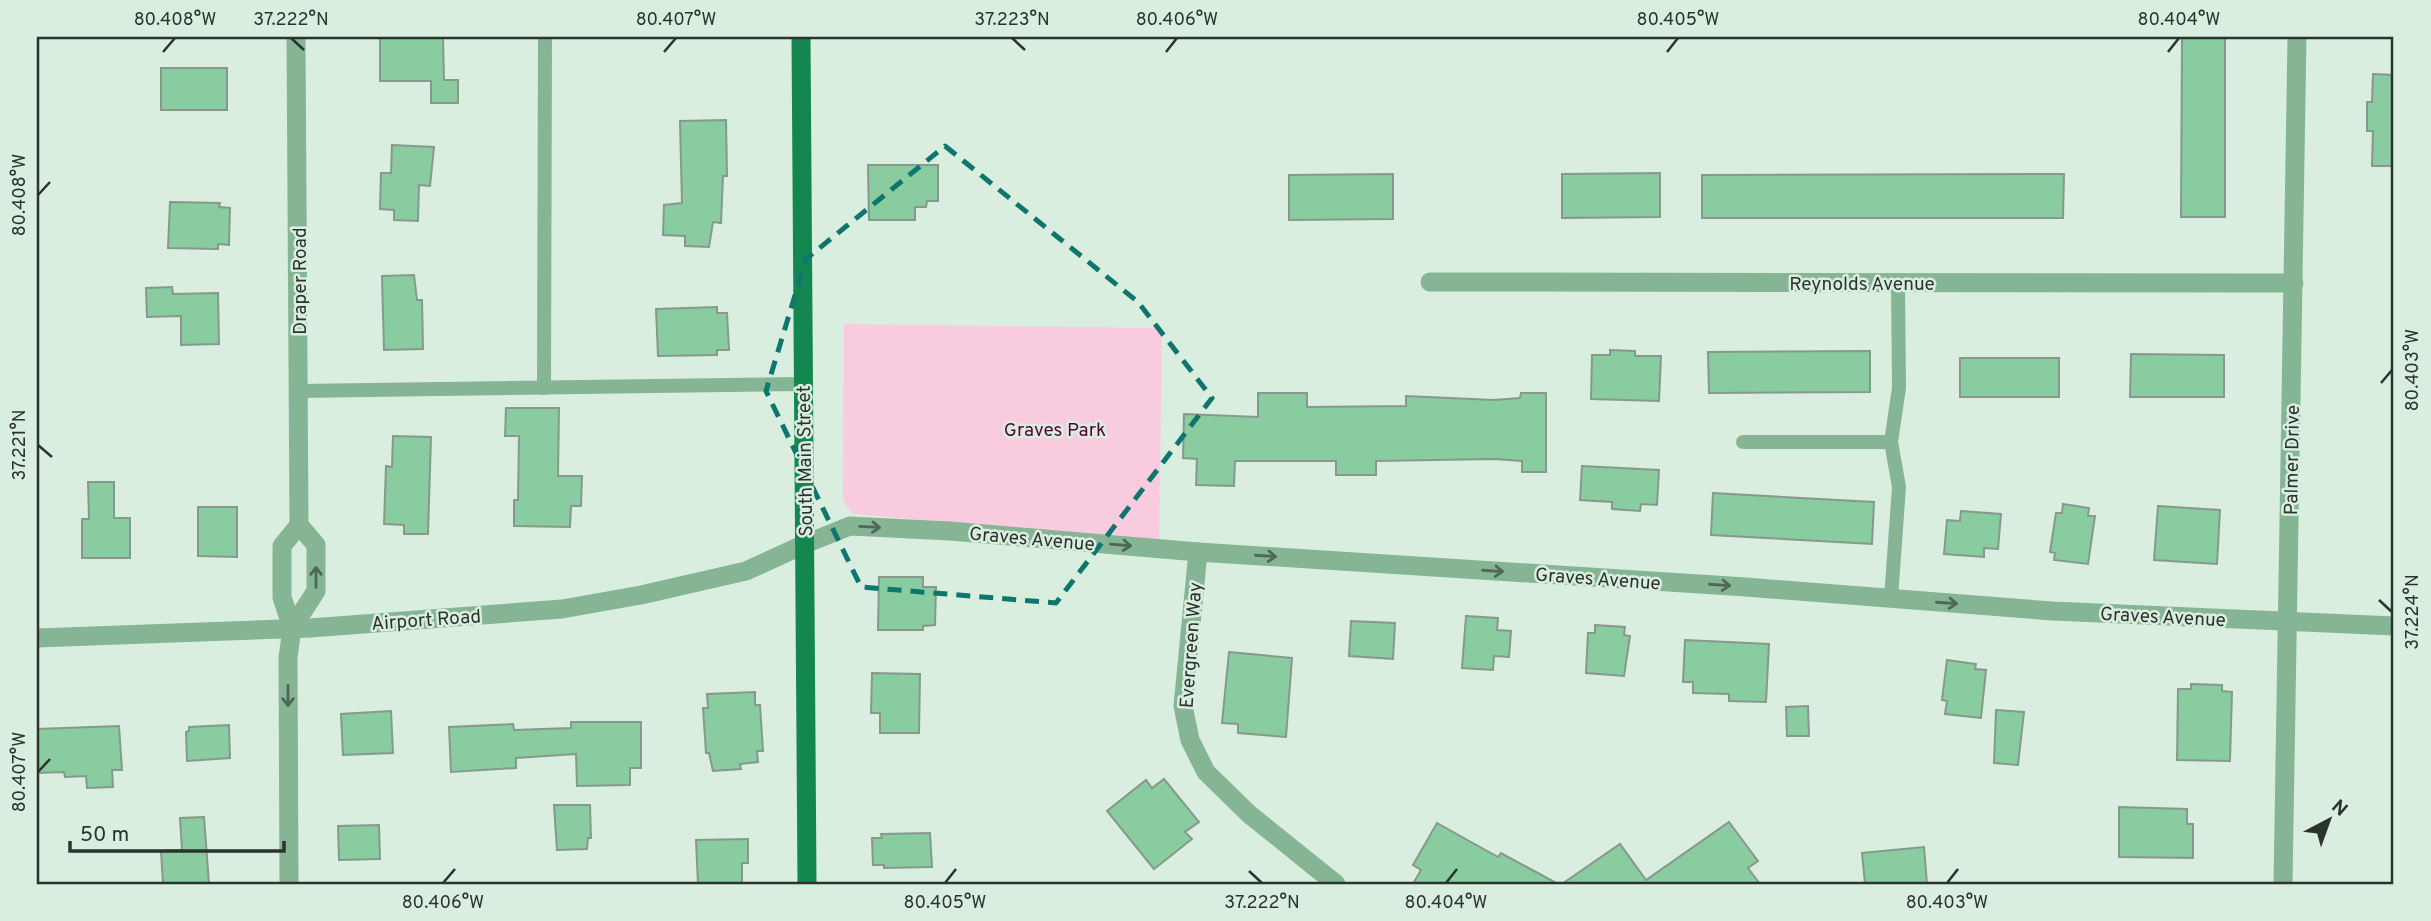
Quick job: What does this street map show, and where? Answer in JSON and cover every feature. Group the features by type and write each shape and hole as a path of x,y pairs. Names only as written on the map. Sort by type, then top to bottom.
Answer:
{"main road":[{"name":"South Main Street","path":"801,37 807,884"}],"street":[{"name":"Draper Road","path":"296,37 299,525"},
{"name":"Palmer Drive","path":"2283,884 2297,37"},
{"name":"Reynolds Avenue","path":"1430,282 2294,283"},
{"path":"289,884 288,659 292,628 282,597 282,546 299,525 316,545 316,592 292,628"},
{"name":"Graves Avenue","path":"805,544 850,526 950,531 1198,552 2052,611 2394,626"},
{"name":"Airport Road","path":"37,639 292,628 562,609 746,571 805,544"},
{"name":"Evergreen Way","path":"1198,552 1183,706 1190,740 1206,772 1294,853 1336,884"}],"lane":[{"path":"544,388 545,37"},
{"path":"1891,598 1899,487 1891,442 1899,388 1898,283"},
{"path":"299,391 803,384"},
{"path":"1743,442 1891,442"}],"highlighted area":[{"path":"945,146 1138,302 1212,398 1056,603 861,587 766,391 806,259"}],"green space":[{"name":"Graves Park","path":"844,324 1162,328 1159,540 854,514 844,503 843,496"}],"building":[{"path":"380,37 443,37 444,80 458,80 458,103 431,103 431,81 380,81"},
{"path":"2182,37 2225,37 2225,217 2181,217"},
{"path":"161,68 227,68 227,110 161,110"},
{"path":"2373,74 2394,75 2394,166 2372,166 2373,131 2367,131 2367,102 2372,102"},
{"path":"726,120 727,176 723,176 721,223 713,222 709,247 685,246 685,236 663,235 664,205 682,203 680,121"},
{"path":"392,145 434,147 430,186 419,185 418,221 394,220 394,210 380,209 381,173 391,173"},
{"path":"868,165 938,165 938,201 927,201 926,207 915,207 915,220 869,220"},
{"path":"1660,173 1660,217 1562,218 1562,174"},
{"path":"1393,174 1393,219 1289,220 1289,175"},
{"path":"2064,174 2063,218 1702,218 1702,175"},
{"path":"170,202 220,203 219,207 230,208 229,245 218,244 218,249 168,248"},
{"path":"414,275 417,300 422,300 423,349 384,350 382,276"},
{"path":"172,287 173,294 218,293 219,344 181,345 181,316 147,317 146,288"},
{"path":"717,307 717,313 727,313 729,350 717,350 717,355 658,356 656,309"},
{"path":"1610,350 1635,351 1635,356 1661,356 1659,401 1591,399 1592,355 1610,355"},
{"path":"1870,351 1870,392 1709,393 1708,352"},
{"path":"2131,354 2224,355 2224,397 2130,397"},
{"path":"1960,358 2059,358 2059,397 1960,397"},
{"path":"1258,393 1307,393 1307,407 1406,406 1406,396 1494,400 1520,398 1521,393 1546,393 1546,472 1522,472 1522,461 1494,459 1376,461 1376,475 1336,475 1336,461 1235,461 1234,486 1196,485 1197,459 1183,458 1184,414 1258,417"},
{"path":"506,408 559,408 558,476 582,476 581,506 571,506 570,527 514,526 514,500 518,500 519,436 505,436"},
{"path":"393,436 431,437 428,534 404,534 404,525 384,524 386,466 392,467"},
{"path":"1582,466 1659,470 1657,505 1641,504 1640,511 1612,509 1612,502 1580,500"},
{"path":"88,482 114,482 114,518 130,518 130,558 82,558 82,519 89,519"},
{"path":"1713,493 1874,502 1872,544 1711,535"},
{"path":"2063,504 2089,508 2088,516 2095,516 2088,564 2054,560 2055,553 2050,552 2056,513 2062,513"},
{"path":"2158,506 2220,510 2217,564 2154,560"},
{"path":"198,507 237,507 237,557 198,556"},
{"path":"1961,511 2001,514 1998,549 1984,548 1984,557 1944,554 1947,520 1960,521"},
{"path":"879,577 923,577 923,587 936,587 935,625 923,626 923,630 878,630"},
{"path":"1466,616 1498,618 1497,630 1511,631 1509,657 1494,656 1493,670 1462,668"},
{"path":"1351,621 1395,623 1393,659 1349,656"},
{"path":"1595,625 1625,627 1624,635 1630,636 1624,676 1586,673 1588,633 1595,633"},
{"path":"1685,640 1769,644 1766,702 1729,701 1729,694 1693,693 1693,682 1683,682"},
{"path":"1229,652 1292,658 1286,737 1238,733 1238,724 1222,723"},
{"path":"1947,660 1976,664 1975,669 1986,670 1981,718 1945,714 1947,701 1942,700"},
{"path":"872,673 920,674 919,733 880,733 880,713 871,713"},
{"path":"2191,684 2222,685 2222,691 2232,692 2230,761 2177,760 2178,689 2191,689"},
{"path":"755,692 755,705 760,705 763,751 757,751 758,762 740,764 741,769 713,771 709,753 706,753 703,708 708,708 707,694"},
{"path":"1808,706 1809,736 1787,736 1786,707"},
{"path":"1996,710 2024,712 2018,765 1994,763"},
{"path":"391,711 393,753 343,755 341,714"},
{"path":"571,722 641,722 641,768 630,768 630,785 577,786 576,754 516,758 516,768 451,772 449,727 513,724 514,730 571,728"},
{"path":"229,725 230,758 187,761 186,732 189,727"},
{"path":"119,726 122,770 112,770 113,787 87,788 86,776 65,777 64,772 37,773 37,729"},
{"path":"1164,779 1199,822 1185,832 1192,839 1154,869 1107,811 1146,780 1152,788"},
{"path":"554,805 590,805 591,838 588,838 587,849 557,850"},
{"path":"2119,807 2187,809 2187,824 2193,824 2193,858 2119,857"},
{"path":"204,817 209,884 163,884 161,851 182,850 180,818"},
{"path":"1729,822 1758,861 1748,868 1760,884 1562,884 1620,844 1646,880"},
{"path":"1437,823 1498,857 1501,853 1558,884 1413,884 1421,870 1413,865"},
{"path":"379,825 380,859 339,860 338,826"},
{"path":"930,833 932,867 884,868 884,865 873,865 872,838 882,838 881,834"},
{"path":"748,839 748,863 742,863 742,884 698,884 696,840"},
{"path":"1924,847 1927,884 1865,884 1862,853"}]}
